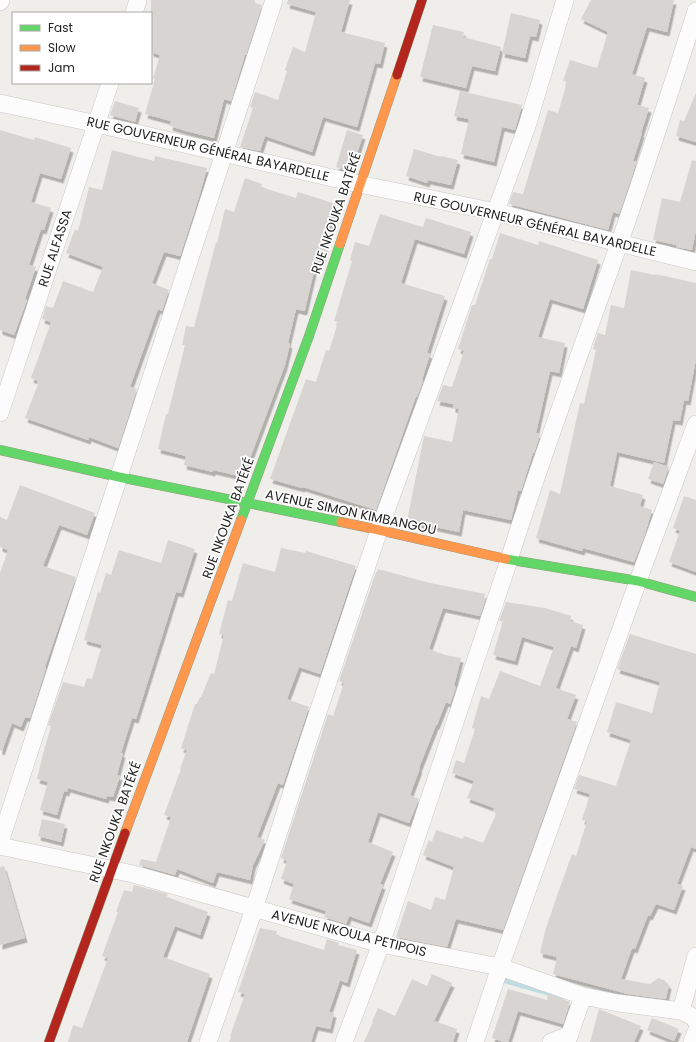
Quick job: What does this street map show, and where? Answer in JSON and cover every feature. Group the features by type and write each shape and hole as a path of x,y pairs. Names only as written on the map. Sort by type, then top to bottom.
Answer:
{"street":[{"path":"134,12 138,0"},
{"path":"0,842 274,0"},
{"name":"RUE NKOUKA BATÉKÉ","path":"49,1042 309,336 422,0"},
{"path":"208,1042 254,909 379,530 527,126 565,0"},
{"path":"344,1042 381,944 525,509 619,244 671,92 696,12"},
{"name":"RUE ALFASSA","path":"0,414 110,84"},
{"name":"RUE GOUVERNEUR GÉNÉRAL BAYARDELLE","path":"0,102 360,184 496,212 619,244 696,262"},
{"path":"475,1042 500,967 638,581 696,424"},
{"name":"AVENUE SIMON KIMBANGOU","path":"0,450 119,477 379,530 509,560 638,581 696,597"},
{"name":"AVENUE NKOULA PETIPOIS","path":"0,846 133,874 381,944 500,967 583,996 618,1003 682,1011 688,1013 696,1021"},
{"path":"682,1011 696,956"},
{"path":"551,1042 570,1034 583,996"},
{"path":"692,1042 696,1032"}],"building":[{"path":"151,0 255,0 255,3 262,5 231,101 224,99 214,138 170,126 171,121 145,114 160,55 152,52"},
{"path":"288,0 350,0 341,32 385,43 380,64 375,63 357,127 323,117 312,152 265,136 260,151 240,147 253,108 250,107 255,92 278,100 287,71 285,70 293,47 305,52 316,12 287,4"},
{"path":"591,0 674,0 667,32 647,27 632,74 645,78 637,105 649,108 633,161 636,162 632,176 619,214 613,212 608,230 509,204 513,192 523,194 548,110 558,113 567,82 563,81 570,60 597,68 608,32 581,19"},
{"path":"511,13 540,20 536,37 530,36 525,58 502,53"},
{"path":"433,25 464,32 463,37 501,47 495,71 472,66 466,88 420,77"},
{"path":"460,91 522,105 515,130 502,127 494,162 461,154 469,119 454,116"},
{"path":"696,93 696,142 676,136 680,120 684,121"},
{"path":"115,101 139,108 135,122 110,115"},
{"path":"0,130 34,140 35,137 71,148 61,179 40,173 31,202 51,208 44,230 41,229 29,265 36,267 25,299 27,300 14,335 0,330"},
{"path":"347,130 363,135 351,172 336,167"},
{"path":"414,149 441,157 458,160 451,185 428,180 427,183 406,176"},
{"path":"112,150 154,161 155,156 207,168 180,256 164,252 152,283 169,290 162,311 158,309 130,387 137,389 118,448 89,437 88,440 25,418 38,384 38,381 31,378 51,322 42,319 46,306 53,308 63,281 93,292 103,267 66,253 75,229 78,231 89,187 102,190"},
{"path":"692,160 696,161 696,230 692,250 653,240 662,198 680,202"},
{"path":"245,178 262,184 261,187 296,198 298,192 336,204 322,246 326,247 322,260 317,258 305,310 296,309 288,343 290,344 285,365 243,477 184,465 186,456 158,449 185,345 182,345 186,326 194,327 225,209 234,212"},
{"path":"380,214 423,227 426,218 471,232 464,254 415,239 401,283 445,296 427,353 430,354 422,380 423,381 417,397 416,396 376,510 303,487 302,488 270,479 306,379 316,382 326,350 329,351 338,322 334,321 352,261 350,260 355,242 369,246"},
{"path":"500,233 538,245 539,241 598,260 583,309 550,299 538,337 565,343 559,373 550,371 536,433 540,434 539,438 521,491 518,490 511,520 463,510 459,532 407,521 424,436 452,442 459,409 453,408 453,404 437,401 443,385 452,387 464,351 458,349 472,305 475,305"},
{"path":"631,270 696,283 696,359 688,401 684,400 680,421 673,420 664,463 617,452 610,486 643,495 640,506 652,510 644,537 634,562 583,548 582,551 536,538 550,490 560,494 580,403 584,404 596,350 593,349 595,341 598,333 605,335 611,305 624,308"},
{"path":"654,462 669,467 663,484 648,479"},
{"path":"20,485 95,513 87,535 59,525 43,566 76,577 45,667 46,668 30,718 25,717 21,727 12,723 2,751 0,750 0,573 8,550 0,547 0,517 7,520"},
{"path":"684,496 696,500 696,572 669,562 680,531 673,528"},
{"path":"168,540 195,549 181,593 176,592 136,719 132,718 121,753 123,753 117,775 120,776 113,797 107,796 106,799 68,788 67,792 64,791 57,815 40,810 48,782 37,779 51,726 48,725 63,682 84,687 87,678 92,679 102,645 84,640 98,592 100,593 106,573 111,575 119,550 161,563"},
{"path":"281,548 306,553 306,551 356,566 320,674 299,667 287,699 309,707 283,785 278,783 257,837 265,840 253,865 250,880 217,872 213,883 177,869 175,875 139,865 141,859 156,862 171,817 164,815 187,750 181,748 195,704 197,704 201,697 211,673 214,674 224,635 219,634 228,600 232,601 243,563 275,572"},
{"path":"378,569 430,583 485,594 484,598 486,598 480,616 443,608 429,649 445,655 461,658 454,686 456,687 450,704 446,702 419,768 410,795 419,799 409,823 378,812 368,842 393,852 380,884 383,885 369,923 349,916 346,924 324,917 326,911 289,899 294,884 281,879 287,861 281,858 328,714 333,716 344,683 339,681"},
{"path":"506,602 545,608 571,616 570,621 583,625 576,648 571,646 556,688 576,695 567,719 577,722 503,930 456,919 447,947 396,937 408,901 431,910 435,897 445,900 454,867 423,855 429,840 432,842 436,830 463,839 464,836 483,843 497,812 493,811 494,808 467,798 474,781 452,773 456,760 464,763 475,729 472,728 481,696 489,699 500,671 540,686 554,647 522,637 515,661 493,655 503,621 499,621"},
{"path":"630,634 696,654 696,849 691,847 677,884 683,886 674,910 656,904 650,916 648,915 635,949 632,948 621,979 650,984 658,978 664,980 669,985 666,998 664,999 628,994 553,974 557,957 540,953 545,931 558,893 572,854 576,856 587,821 582,820 590,794 574,789 579,775 616,786 631,740 607,732 616,702 652,713 660,682 617,669"},
{"path":"42,819 65,824 61,842 38,836"},
{"path":"4,866 25,938 0,945 0,867"},
{"path":"134,885 168,894 167,897 208,912 200,935 175,926 163,957 210,974 187,1042 68,1042 73,1025 82,1028 108,958 102,956 118,912 116,912 124,890 132,892"},
{"path":"260,928 277,931 276,935 324,950 327,939 339,943 338,945 357,950 347,983 340,980 329,1012 334,1013 330,1029 316,1026 311,1042 229,1042 245,994 238,992"},
{"path":"432,974 452,983 434,1021 457,1029 453,1042 364,1042 378,1008 395,1016 412,979 427,986"},
{"path":"508,989 547,1000 548,994 570,1002 563,1024 518,1011 508,1042 492,1038"},
{"path":"599,1009 641,1026 634,1042 590,1042"},
{"path":"652,1018 679,1029 674,1041 647,1030"}],"waterway":[{"path":"503,980 563,997"}],"traffic: fast":[{"path":"241,520 309,336 340,244"},
{"path":"0,450 119,477 341,522"},
{"path":"506,559 638,581 696,597"}],"traffic: slow":[{"path":"340,244 397,75"},
{"path":"125,833 241,520"},
{"path":"341,522 506,559"}],"traffic: jam":[{"path":"397,75 422,0"},
{"path":"49,1042 125,833"}]}
